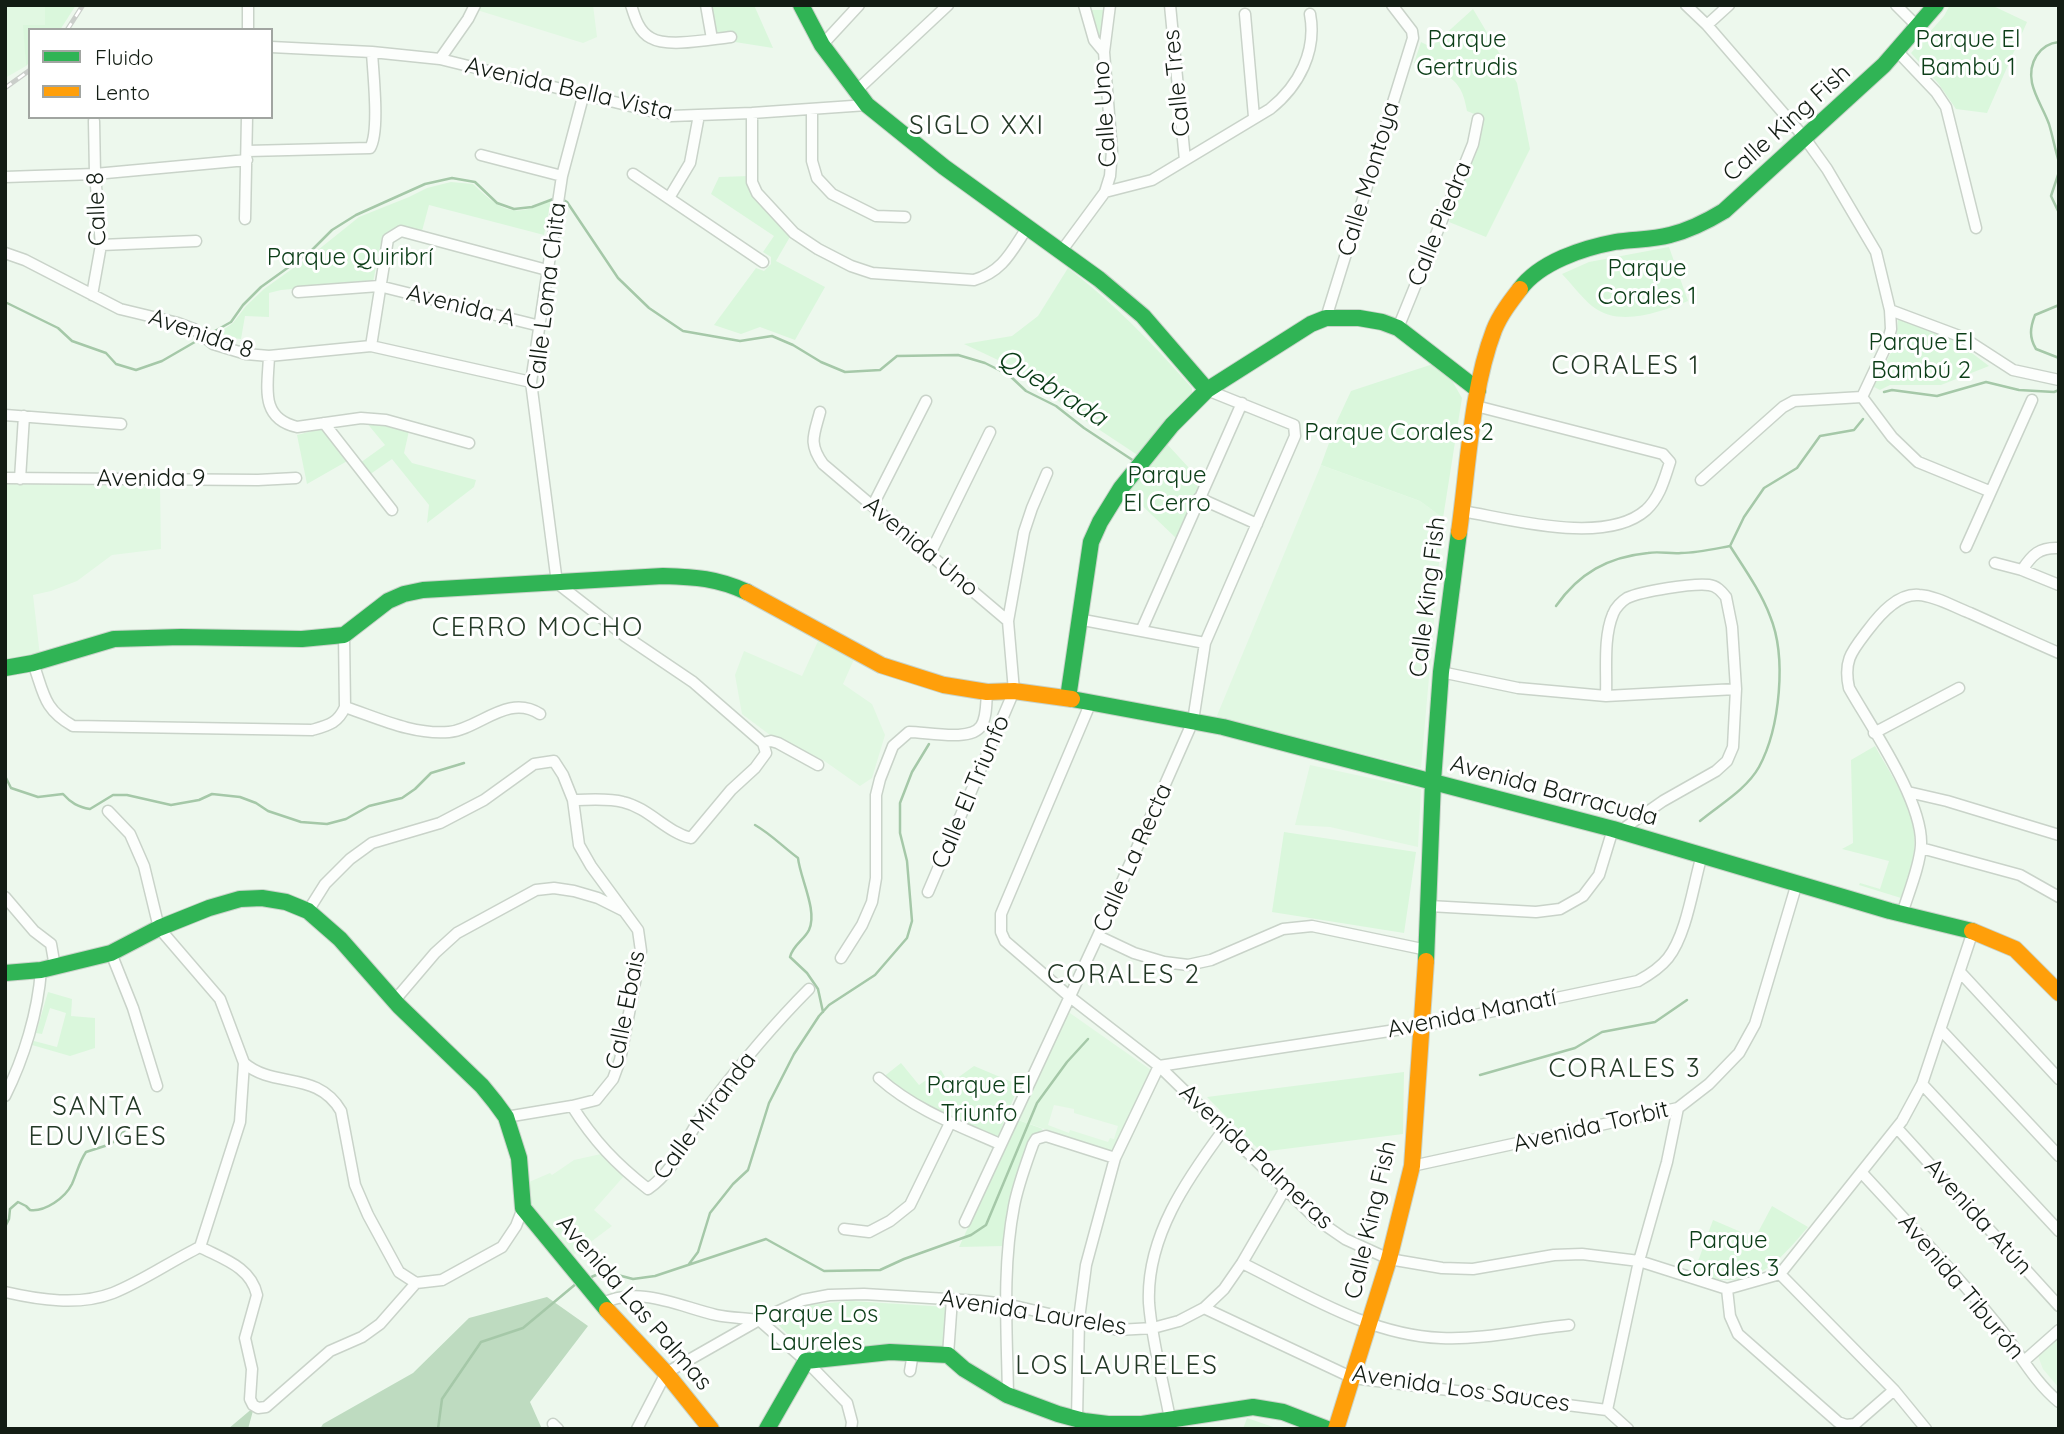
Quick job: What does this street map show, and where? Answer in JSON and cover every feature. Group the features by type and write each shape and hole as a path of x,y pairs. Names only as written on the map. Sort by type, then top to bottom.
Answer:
{"street":[{"path":"248,5 248,28"},
{"path":"440,59 475,5"},
{"path":"631,5 636,21 649,37 655,40 670,43 731,37"},
{"path":"706,5 712,39"},
{"path":"801,5 822,45 867,105 944,167 1060,253 1100,279 1143,316 1207,390 1242,403 1142,629"},
{"path":"822,45 859,5"},
{"path":"856,91 948,5"},
{"name":"Calle Uno","path":"1060,253 1105,192 1110,176 1112,151 1104,52 1094,40 1084,5"},
{"path":"1104,52 1110,5"},
{"name":"Calle Tres","path":"1170,5 1185,160"},
{"name":"Calle Montoya","path":"1326,318 1413,38 1412,32 1392,5"},
{"path":"1686,5 1707,25 1804,137 1827,169 1876,252 1890,310 1891,329 1887,344 1862,397"},
{"path":"1707,25 1729,5"},
{"path":"1896,5 1918,27"},
{"name":"Calle King Fish","path":"1336,1429 1389,1259 1412,1166 1427,950 1433,781 1441,672 1477,398 1494,330 1507,306 1526,281 1549,265 1574,254 1615,242 1668,236 1699,226 1724,211 1898,52 1936,5"},
{"path":"1245,14 1254,117"},
{"path":"1105,192 1152,180 1282,99 1300,76 1307,58 1312,37 1310,14"},
{"name":"Avenida Bella Vista","path":"273,47 372,52 440,59 671,116 867,105"},
{"path":"5,177 95,174 247,156 365,150 374,143 372,52"},
{"path":"1898,52 1936,92 1946,107 1976,228"},
{"name":"Calle Loma Chita","path":"557,583 531,382 562,176 584,93"},
{"path":"812,110 812,161 817,178 832,194 876,216 905,217"},
{"path":"752,113 752,182 757,193 794,233 850,266 872,273 974,280 989,275 1002,266 1027,228"},
{"path":"669,198 690,163 699,115"},
{"path":"245,219 247,119"},
{"name":"Calle Piedra","path":"1398,328 1473,144 1478,119"},
{"name":"Calle 8","path":"92,295 101,245 94,121"},
{"path":"481,155 562,176"},
{"path":"633,174 763,262"},
{"path":"371,346 388,239 394,234 401,231 547,270"},
{"path":"101,245 196,242"},
{"name":"Avenida 8","path":"5,253 25,260 120,309 178,323 214,344 232,350 270,356 371,346 531,382"},
{"name":"Avenida A","path":"298,292 379,286 540,326"},
{"path":"1890,310 1962,337 2013,370 2058,380"},
{"path":"1068,698 1091,542 1121,488 1145,457 1207,390 1296,332 1326,318 1359,318 1382,322 1398,328 1477,398 1663,454 1670,462 1659,495 1644,511 1624,521 1601,527 1574,529 1462,510"},
{"path":"270,356 268,405 274,415 288,425 297,427 361,418 386,420 469,443"},
{"path":"1702,480 1783,407 1794,401 1862,397"},
{"path":"1862,397 1892,437 1918,462 1989,491"},
{"path":"1966,547 2032,400"},
{"path":"873,505 926,401"},
{"name":"Calle La Recta","path":"965,1222 1194,721 1205,643 1296,430 1294,425 1242,403"},
{"name":"Avenida Uno","path":"820,412 812,444 823,464 1008,621"},
{"path":"5,415 121,424"},
{"path":"20,479 24,416"},
{"path":"324,423 391,510"},
{"path":"930,554 990,432"},
{"path":"1014,691 1008,621 1024,532 1031,508 1047,473"},
{"name":"Avenida 9","path":"5,478 296,478"},
{"path":"1199,498 1257,524"},
{"path":"2022,570 2032,554 2059,548"},
{"path":"1995,563 2022,570 2059,585"},
{"name":"Avenida Barracuda","path":"344,635 388,601 423,590 663,576 701,577 725,582 768,602 881,665 944,685 987,692 1014,691 1068,698 1194,721 1616,830 1902,914 1973,931 2015,949 2058,991"},
{"path":"557,583 625,636 693,682 763,743 766,753 755,768 730,790 691,838 680,835 650,814 623,802 573,800"},
{"path":"1429,906 1536,912 1560,909 1583,896 1599,875 1616,830 1716,771 1727,761 1732,747 1736,689 1732,627 1726,597 1720,589 1709,585 1643,593 1624,599 1614,611 1608,630 1606,696"},
{"path":"1902,914 1921,848 1921,833 1909,792 1849,688 1845,671 1848,659 1874,621 1893,603 1918,594 2059,653"},
{"path":"1078,619 1205,643"},
{"path":"5,668 33,663 114,639 302,639 344,635 345,707 340,718 312,730 73,726 49,709 33,663"},
{"path":"1441,672 1518,688 1606,696 1736,689"},
{"path":"1874,733 1959,688"},
{"name":"Calle El Triunfo","path":"928,892 1014,691"},
{"path":"841,958 862,925 872,902 876,878 876,795 893,746 909,732 964,736 977,731 982,725 987,692"},
{"name":"Avenida Palmeras","path":"1091,702 1001,914 1001,932 1005,942 1159,1066 1316,1219 1345,1239 1389,1259 1442,1268 1473,1269 1554,1255 1582,1254 1639,1261 1727,1289"},
{"path":"345,707 414,730 451,732 497,712 521,707 540,714"},
{"path":"763,743 778,743 818,765"},
{"name":"Calle Ebais","path":"308,911 325,884 350,859 372,844 463,813 534,764 554,761 573,800 579,845 591,866 638,930 642,951 620,1060 602,1094 596,1100 572,1106 506,1117"},
{"path":"1909,792 2059,835"},
{"path":"5,1292 59,1301 111,1293 200,1247 240,1122 244,1063 220,999 159,928 144,866 130,834 108,811"},
{"path":"1921,848 2020,875 2059,897"},
{"name":"Avenida Manatí","path":"1159,1066 1422,1026 1638,981 1654,972 1669,958 1678,941 1702,855"},
{"name":"Avenida Torbit","path":"1412,1166 1678,1108 1709,1084 1739,1053 1755,1024 1797,883"},
{"path":"395,1000 435,953 457,933 536,890 554,888 574,891 598,898 626,912"},
{"path":"5,897 34,931 51,944 48,969 15,1077 5,1096"},
{"path":"5,973 48,969 111,953 159,928 240,899 262,898 286,902 308,911 340,939 395,1000 482,1086 506,1117 519,1158 523,1208 516,1226 502,1247 442,1280 416,1283 399,1272 355,1185 341,1111 335,1101 330,1095 313,1086 261,1074 244,1063"},
{"path":"1098,936 1134,953 1164,962 1188,965 1211,960 1283,929 1312,926 1427,950"},
{"path":"1894,1390 1855,1424 1846,1426 1838,1422 1738,1334 1730,1316 1727,1289 1780,1274 1897,1128 1922,1084 1973,931"},
{"path":"111,953 133,1008 157,1086"},
{"path":"1960,972 2059,1079"},
{"name":"Calle Miranda","path":"572,1106 589,1134 616,1164 648,1189 659,1182 678,1158 706,1109 788,1010 809,989"},
{"path":"1941,1030 2059,1156"},
{"path":"1077,1419 1079,1320 1086,1265 1115,1157 1159,1066"},
{"path":"879,1078 922,1110 1000,1144"},
{"path":"1922,1084 2059,1231"},
{"path":"1628,1429 1607,1410 1639,1261 1667,1162 1678,1108"},
{"path":"844,1229 869,1232 890,1222 910,1205 950,1123"},
{"name":"Avenida Atún","path":"1897,1128 2059,1306"},
{"path":"1170,1419 1149,1302 1151,1269 1158,1244 1189,1177 1224,1129"},
{"path":"1008,1395 1006,1304 1014,1206 1036,1139 1046,1136 1115,1157"},
{"name":"Avenida Tiburón","path":"1862,1173 1972,1294 2035,1378 2059,1402"},
{"name":"Avenida Laureles","path":"666,1373 759,1320 803,1300 829,1295 952,1299 1006,1304 1118,1330 1153,1328 1179,1321 1204,1308 1224,1289 1285,1189"},
{"name":"Avenida Las Palmas","path":"523,1208 601,1304 666,1373 711,1429"},
{"path":"200,1247 242,1269 256,1289 257,1295 244,1338 252,1369 250,1399 258,1408 266,1407 330,1351 362,1337 380,1324 416,1283"},
{"path":"1242,1263 1369,1325 1418,1336 1451,1338 1502,1335 1569,1325"},
{"path":"1780,1274 1894,1390 1926,1429"},
{"path":"601,1304 620,1296 635,1295 719,1315 759,1320 806,1361 847,1403 851,1429"},
{"path":"948,1355 952,1299"},
{"name":"Avenida Los Sauces","path":"1204,1308 1353,1378 1607,1410"},
{"path":"2024,1361 2059,1330"},
{"path":"806,1361 878,1352 948,1355 965,1370 1008,1395 1077,1419 1126,1425 1256,1407 1300,1418 1327,1429"},
{"path":"911,1371 914,1353"},
{"path":"767,1429 806,1361"},
{"path":"636,1429 666,1373"}],"shaded area":[{"path":"5,5 45,5 45,25 24,26 26,66 5,78"},
{"path":"478,5 593,5 597,37 583,43 477,10"},
{"path":"1321,465 1420,501 1443,518 1421,768 1216,718"},
{"path":"5,484 160,486 161,549 112,555 77,581 33,595 40,656 5,661"},
{"path":"819,639 855,657 843,684 872,704 885,735 872,778 860,786 823,760 770,735 742,714 735,675 744,651 802,676"},
{"path":"1310,765 1421,789 1418,847 1330,827 1295,825"},
{"path":"1067,1011 1151,1070 1113,1152 1018,1120","holes":["1054,1105 1074,1109 1074,1113 1118,1126 1114,1139 1110,1138 1108,1142 1048,1125"]},
{"path":"601,1154 624,1176 594,1210 612,1226 572,1256 530,1211 529,1182 550,1173 552,1175 574,1160"},
{"path":"547,1297 588,1326 530,1402 542,1429 320,1429 323,1424 413,1373 469,1318"},
{"path":"2059,1336 2059,1388 2043,1369 2038,1356"},
{"path":"254,1407 248,1429 228,1429"}],"green space":[{"path":"45,5 76,5 61,28 28,28 26,66 23,25 45,25"},
{"path":"711,5 754,5 773,48 735,42 734,32 714,33"},
{"name":"Parque El Bambú 1","path":"1950,5 1991,5 2027,22 1987,113 1956,109 1938,83 1911,53 1944,16"},
{"name":"Parque Gertrudis","path":"1473,9 1517,83 1530,149 1486,237 1449,222 1484,118 1467,111 1461,90 1450,78 1414,63 1421,42 1431,47"},
{"path":"1088,10 1106,10 1103,44 1096,38"},
{"path":"750,176 791,235 776,261 825,287 795,340 760,327 741,334 714,325 756,268 764,271 771,264 771,257 763,252 774,236 711,194 719,177"},
{"name":"Parque Quiribrí","path":"451,182 473,184 492,201 509,209 527,209 551,200 544,235 429,205 422,231 397,227 382,237 373,282 269,293 269,317 245,316 241,339 214,336 233,323 264,289 359,217 427,188"},
{"name":"Parque Corales 1","path":"1669,247 1688,301 1665,310 1627,317 1603,313 1592,306 1562,274 1589,262"},
{"path":"1068,268 1133,325 1192,388 1192,397 1139,456 1077,415 1015,368 964,344 1012,336 1038,316"},
{"name":"Parque El Bambú 2","path":"1898,318 1956,341 1989,366 1941,385 1890,385 1880,390 1872,386 1896,344"},
{"name":"Parque Corales 2","path":"1433,364 1451,379 1462,398 1443,518 1420,501 1321,465 1351,391"},
{"path":"366,422 409,431 404,453 412,463 476,480 474,487 427,523 429,505 392,459 369,475 360,463 385,445"},
{"path":"320,429 327,432 349,460 307,484 297,435"},
{"name":"Parque El Cerro","path":"1167,444 1201,481 1177,539 1128,492"},
{"path":"1875,746 1903,796 1912,823 1914,851 1901,898 1859,885 1860,883 1880,889 1889,861 1842,849 1853,843 1851,760"},
{"path":"1284,832 1416,852 1404,933 1272,912"},
{"path":"48,992 72,999 71,1016 95,1018 95,1048 70,1056 32,1045 34,1041 57,1047 66,1013 50,1008 42,1034 36,1033"},
{"name":"Parque El Triunfo","path":"901,1063 919,1085 941,1070 949,1084 974,1066 1019,1085 997,1139 922,1106 882,1078"},
{"path":"1404,1072 1403,1134 1261,1152 1207,1097"},
{"path":"1018,1120 1043,1129 1036,1134 1011,1196 1004,1246 959,1247"},
{"name":"Parque Corales 3","path":"1772,1206 1808,1227 1783,1255 1759,1273 1746,1278 1713,1279 1693,1275 1713,1220 1755,1238"},
{"name":"Parque Los Laureles","path":"851,1301 947,1307 944,1349 806,1354 774,1320 797,1306"},
{"path":"1247,1418 1279,1429 1243,1429"}],"waterway":[{"name":"Quebrada","path":"2059,42 2046,46 2036,56 2031,76 2035,93 2049,124 2059,162"},
{"name":"Quebrada","path":"2059,172 2051,196 2059,213"},
{"name":"Quebrada","path":"206,336 231,322 261,287 311,251 332,230 356,215 425,184 452,178 475,182 497,203 514,209 532,207 556,198"},
{"name":"Quebrada","path":"562,199 567,202 618,278 649,308 683,331 740,341 772,336 845,372 880,370 897,356 958,355 985,363 1009,375 1026,391 1056,406 1134,461"},
{"name":"Quebrada","path":"5,302 58,328 72,341 106,353 116,364 136,370 162,361 200,339"},
{"name":"Quebrada","path":"2059,305 2035,315 2031,332 2036,349 2059,358"},
{"name":"Quebrada","path":"1884,392 1892,390 1937,396 1986,382 2019,390 2059,390"},
{"name":"Quebrada","path":"1730,546 1744,517 1764,488 1797,468 1820,436 1854,430 1863,419"},
{"path":"1556,606 1574,584 1596,569 1620,558 1652,552 1693,552 1730,546"},
{"name":"Quebrada","path":"1700,821 1740,790 1759,767 1772,733 1779,692 1778,651 1770,616 1757,589 1730,546"},
{"name":"Quebrada","path":"689,1264 698,1252 710,1213 748,1170 769,1103 794,1054 819,1016 829,1005 875,975 907,938 912,921 907,861 900,833 900,803 912,772 929,744"},
{"name":"Quebrada","path":"5,776 11,788 38,797 63,794 75,804 90,809 113,795 127,795 171,805 199,800 212,794 240,797 268,811 301,822 327,824 346,819 369,806 402,798 431,773 464,763"},
{"name":"Quebrada","path":"755,825 798,858 810,904 811,922 807,934 790,957 807,973 818,989 823,1012"},
{"path":"1480,1075 1575,1048 1602,1032 1655,1022 1687,1000"},
{"path":"589,1278 614,1274 633,1279 655,1276 766,1239 824,1271 880,1270 971,1235 986,1225 1037,1103 1088,1039"},
{"name":"Quebrada","path":"5,1227 10,1209 18,1202 30,1210 36,1210 60,1199 72,1184 86,1152 111,1144 128,1127"},
{"path":"438,1429 442,1399 481,1342 523,1328 577,1283"}],"railway":[{"path":"68,28 83,5"},
{"path":"5,88 28,71"}],"traffic: fast":[{"path":"801,5 822,45 867,105 944,167 1099,279 1143,316 1207,390"},
{"path":"1520,289 1539,271 1576,252 1615,242 1677,233 1724,211 1884,65 1936,5"},
{"path":"1068,698 1091,542 1100,522 1121,488 1172,425 1207,390 1311,324 1326,318 1359,318 1398,328 1478,390"},
{"path":"1426,961 1433,781 1441,672 1459,532"},
{"path":"5,668 33,663 114,639 302,639 344,635 388,601 423,590 663,576 706,579 747,592"},
{"path":"1072,699 1223,727 1613,829 1890,911 1972,931"},
{"path":"5,973 41,970 111,953 159,928 240,899 262,898 286,902 308,911 340,939 399,1006 482,1086 495,1102 506,1117 519,1158 523,1208 607,1310"},
{"path":"767,1429 806,1361 890,1352 948,1355 964,1369 1007,1395 1084,1421 1142,1424 1253,1407 1283,1412 1327,1429"}],"traffic: slow":[{"path":"1459,532 1471,430 1486,353 1499,319 1520,289"},
{"path":"747,592 881,665 944,685 987,692 1014,691 1072,699"},
{"path":"1972,931 2015,949 2059,993"},
{"path":"1336,1429 1389,1259 1412,1166 1426,961"},
{"path":"607,1310 666,1373 711,1429"}],"district":[{"name":"SIGLO XXI","path":"977,126"},
{"name":"CORALES 1","path":"1626,366"},
{"name":"CERRO MOCHO","path":"538,628"},
{"name":"CORALES 2","path":"1124,975"},
{"name":"CORALES 3","path":"1625,1069"},
{"name":"SANTA EDUVIGES","path":"98,1122"},
{"name":"LOS LAURELES","path":"1117,1366"}]}
